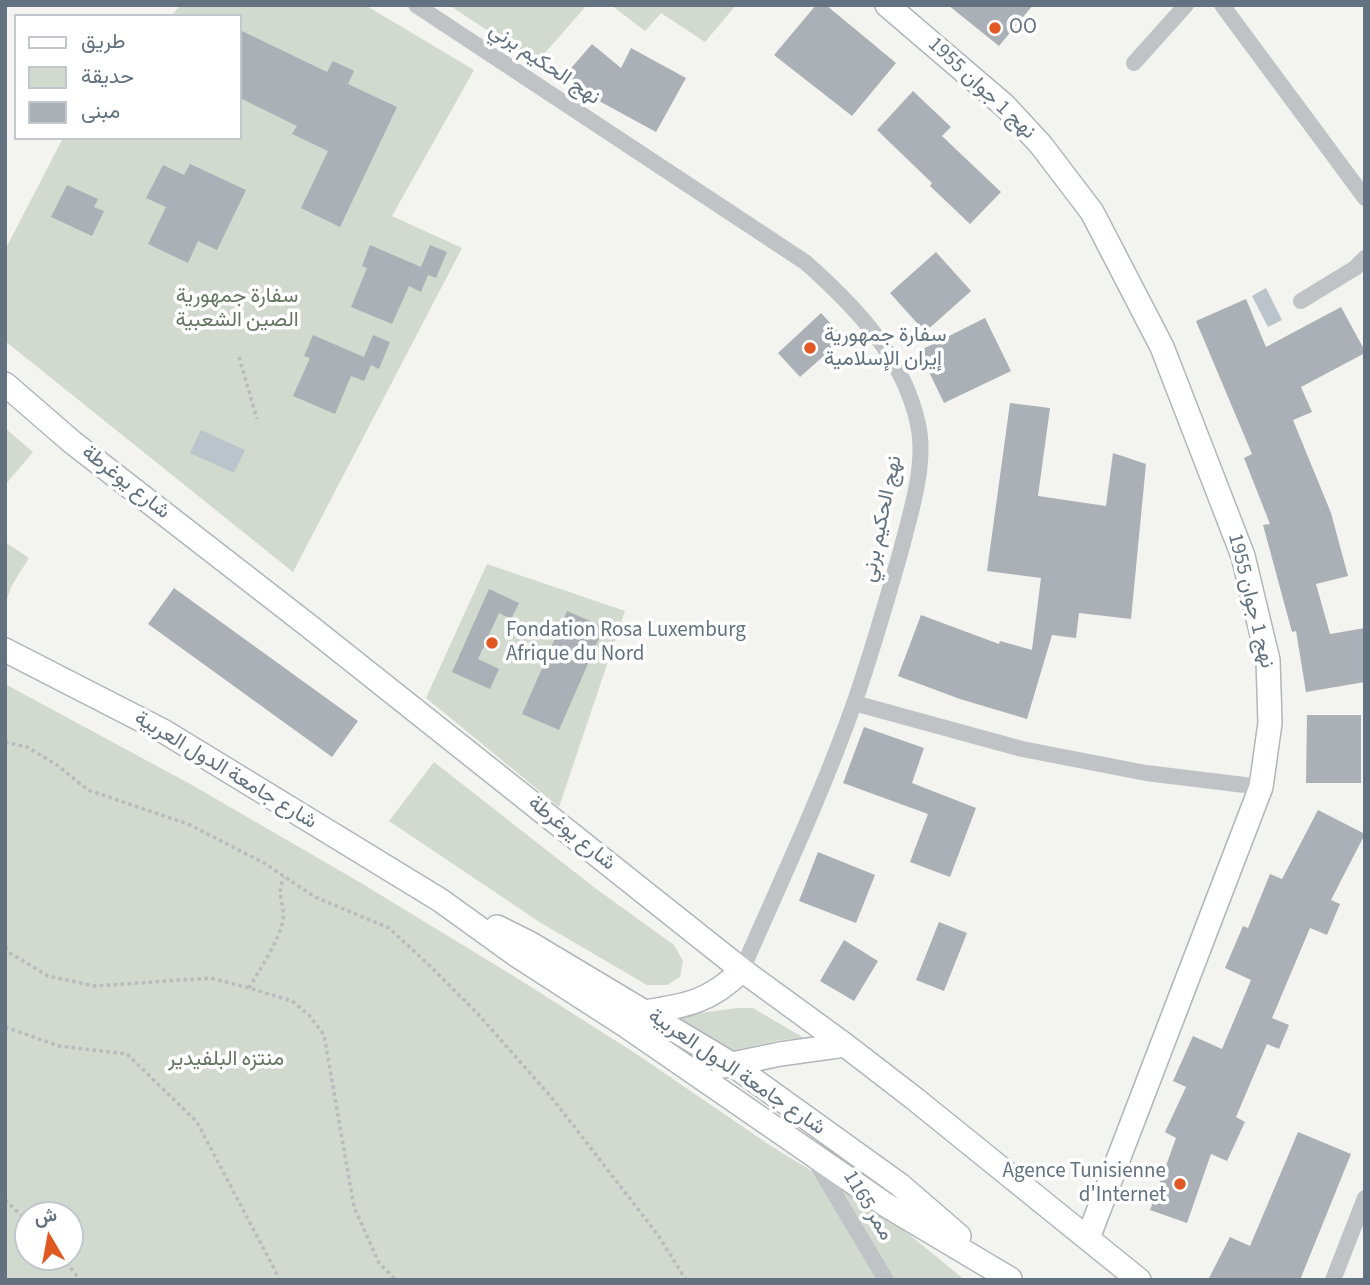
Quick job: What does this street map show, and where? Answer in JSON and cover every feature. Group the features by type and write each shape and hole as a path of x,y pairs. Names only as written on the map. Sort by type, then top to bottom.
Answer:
{"street":[{"name":"نهج الحكيم برني","path":"416,5 805,262 837,290 869,324 907,387 919,426 920,471 884,610 854,703 803,831 742,970"},
{"name":"نهج 1 جوان 1955","path":"887,5 1005,106 1041,145 1092,212 1162,346 1243,556 1268,660 1270,723 1261,787 1088,1238"},
{"path":"1134,63 1186,5"},
{"path":"1222,5 1365,198"},
{"path":"1301,301 1355,268 1365,258"},
{"name":"شارع يوغرطة","path":"5,384 72,442 331,643 742,970 845,1045 1139,1280"},
{"name":"شارع جامعة الدول العربية","path":"5,650 165,732 440,900 515,954 613,1017 886,1205 1011,1279"},
{"path":"854,703 1022,749 1146,774 1261,787"},
{"name":"شارع جامعة الدول العربية","path":"440,900 531,944 733,1065 900,1185 1011,1279"},
{"path":"613,1017 706,998 725,986 742,970"},
{"path":"688,1068 733,1065 779,1054 845,1045"},
{"name":"ممر 1165","path":"811,1154 886,1280"},
{"path":"1334,1280 1365,1198"}],"path":[{"path":"239,357 257,419"},
{"path":"5,742 27,747 57,765 88,790 188,824 264,863 315,897 389,928 429,965 552,1098 658,1235 686,1280"},
{"path":"249,988 283,920 279,889 284,876"},
{"path":"5,947 10,953 48,975 94,986 211,978 292,1001 309,1015 324,1035 354,1207 379,1263 396,1280"},
{"path":"5,1027 59,1046 127,1054 197,1122 280,1280"}],"green space":[{"name":"سفارة جمهورية الصين الشعبية","path":"181,5 365,5 474,70 392,216 462,248 293,572 5,341 5,250 62,140 242,140 242,14 173,14"},
{"path":"449,5 587,5 536,63"},
{"path":"611,5 736,5 705,42 661,13 645,31"},
{"path":"5,428 33,452 5,485"},
{"path":"5,542 29,558 12,585 5,604"},
{"path":"487,564 625,611 559,807 426,698"},
{"name":"منتزه البلفيدير","path":"5,684 192,785 361,883 520,980 638,1055 771,1146 889,1218 965,1280 5,1280"},
{"path":"434,762 595,888 674,945 683,961 680,977 667,985 647,985 541,923 389,821"},
{"path":"737,1008 753,1008 804,1038 780,1040 728,1052 679,1019"}],"shaded area":[{"path":"1266,288 1282,320 1268,327 1252,296"},
{"path":"201,430 245,450 234,473 190,453"}],"building":[{"path":"816,5 826,5 896,63 852,116 774,55"},
{"name":"OO","path":"948,5 1033,5 999,46"},
{"path":"242,31 327,72 333,61 354,71 348,84 397,107 340,227 301,208 328,151 292,134 297,126 242,99"},
{"path":"592,44 621,68 631,48 686,78 656,132 588,95 565,75"},
{"path":"913,91 951,127 942,136 1001,192 970,224 877,130"},
{"path":"190,164 246,190 217,250 198,241 188,263 148,244 166,207 146,198 163,165 184,175"},
{"path":"67,185 98,199 94,207 104,211 92,236 51,217"},
{"path":"370,245 421,267 430,245 447,252 436,278 428,275 421,292 409,286 392,324 351,307 367,268 362,266"},
{"path":"936,252 971,291 925,332 890,293"},
{"path":"1246,299 1266,347 1341,307 1365,351 1301,387 1312,412 1293,420 1331,513 1348,576 1316,584 1330,634 1365,628 1365,682 1306,692 1296,631 1292,632 1263,525 1270,524 1244,458 1252,454 1196,321"},
{"path":"821,313 844,338 800,377 778,353"},
{"path":"985,318 1011,371 944,403 919,351"},
{"path":"313,335 364,357 373,335 390,342 379,369 371,365 364,381 351,376 335,414 293,396 310,358 304,356"},
{"path":"1010,403 1050,408 1038,496 1106,506 1113,453 1146,464 1131,619 1079,613 1076,638 1052,635 1027,719 960,699 898,676 921,615 999,644 1000,641 1032,650 1041,578 987,571"},
{"path":"174,588 358,721 332,757 148,624"},
{"path":"489,589 519,603 511,619 499,613 478,659 499,669 490,689 452,672"},
{"path":"567,611 604,627 559,730 522,714"},
{"path":"1307,715 1361,715 1361,783 1306,783"},
{"path":"864,727 924,748 912,783 976,808 950,877 910,862 928,814 843,783"},
{"path":"1318,810 1365,834 1331,900 1340,904 1327,935 1310,928 1272,1018 1289,1025 1279,1049 1267,1044 1236,1117 1245,1122 1227,1161 1211,1154 1187,1223 1150,1210 1176,1138 1165,1132 1186,1087 1173,1081 1193,1036 1222,1049 1251,980 1225,968 1243,926 1248,928 1270,874 1282,879"},
{"path":"818,852 875,875 856,923 799,901"},
{"path":"939,922 967,933 944,991 916,980"},
{"path":"844,940 878,961 854,1001 820,981"},
{"path":"1298,1132 1351,1154 1300,1280 1208,1280 1230,1237 1250,1246"}],"place":[{"name":"OO","path":"995,28"},
{"name":"سفارة جمهورية إيران الإسلامية","path":"810,348"},
{"name":"Fondation Rosa Luxemburg Afrique du Nord","path":"492,643"},
{"name":"Agence Tunisienne d'Internet","path":"1180,1184"}]}
